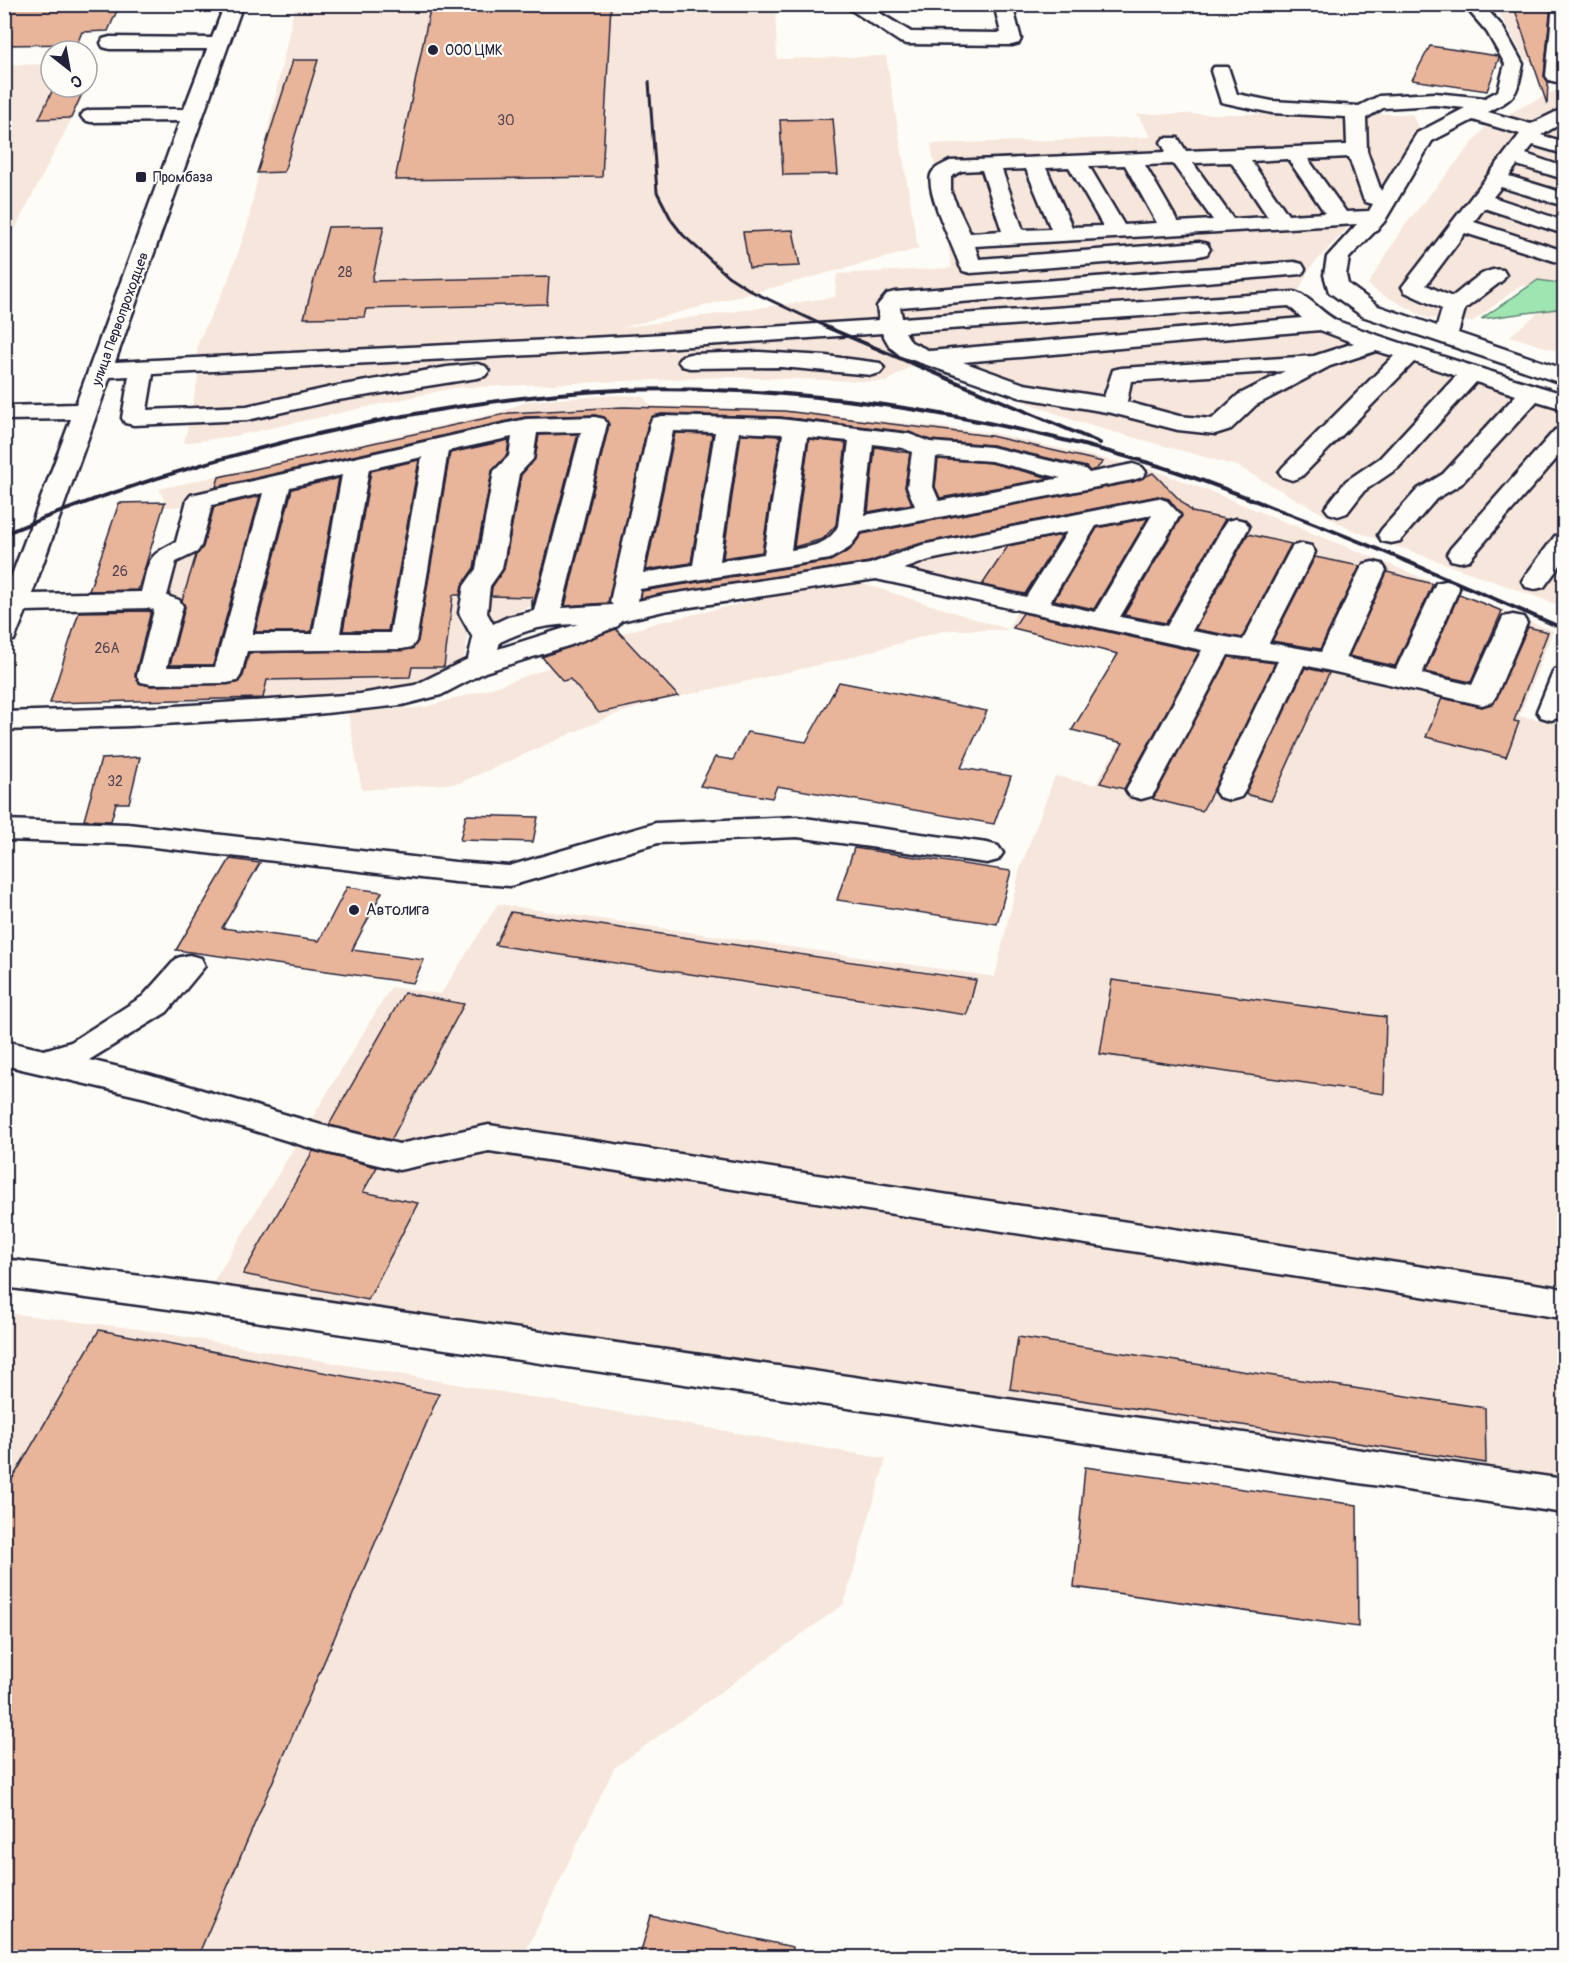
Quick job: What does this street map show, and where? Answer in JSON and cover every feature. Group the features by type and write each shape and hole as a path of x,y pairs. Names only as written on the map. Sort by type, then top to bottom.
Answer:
{"street":[{"name":"улица Первопроходцев","path":"4,634 234,4"},
{"path":"851,4 907,38 1012,39 1003,4"},
{"path":"1562,4 1521,90 1424,136 1338,257 1335,275 1337,287 1370,311 1445,339 1564,377"},
{"path":"1480,6 1514,64 1531,134"},
{"path":"110,43 219,44"},
{"path":"1221,71 1228,98 1272,107 1361,112"},
{"path":"1374,208 1356,143 1356,116 1379,102 1521,90"},
{"path":"91,116 192,115"},
{"path":"1454,306 1413,287 1531,134 1561,119"},
{"path":"1531,134 1564,148"},
{"path":"1147,138 1356,143"},
{"path":"1169,138 1179,157 1227,225"},
{"path":"1216,248 971,266 941,193 940,174 957,165 1294,153 1356,143"},
{"path":"1294,153 1340,219"},
{"path":"1237,155 1282,222"},
{"path":"1513,157 1564,173"},
{"path":"1132,159 1171,228"},
{"path":"1076,160 1117,231"},
{"path":"1033,162 1065,234"},
{"path":"990,164 1015,237"},
{"path":"1496,179 1564,200"},
{"path":"1480,200 1564,228"},
{"path":"962,240 1340,219 1374,208"},
{"path":"1250,224 1263,244"},
{"path":"1461,225 1564,258"},
{"path":"1294,269 895,299 888,306 898,344 904,351 1019,390 1114,406 1178,423 1215,427 1222,424 1247,400 1322,361 1376,343"},
{"path":"1445,339 1454,306 1495,275"},
{"path":"101,370 892,327 1294,299 1322,323 1409,354 1564,402"},
{"path":"930,358 1322,323"},
{"path":"1292,472 1409,354"},
{"path":"142,369 134,418 247,413 332,394 447,374 516,368 764,358 832,362 872,368"},
{"path":"1114,406 1121,375 1322,361"},
{"path":"1338,508 1355,486 1389,463 1471,373"},
{"path":"1391,535 1427,494 1452,479 1532,392"},
{"path":"4,413 86,411"},
{"path":"622,613 662,423 796,428 909,441 925,449 990,454 1076,474 1083,482"},
{"path":"152,600 164,558 188,546 200,500 526,426 595,424 546,616"},
{"path":"705,571 728,425"},
{"path":"484,651 473,613 477,585 489,569 507,471 521,459 526,426"},
{"path":"776,561 796,428"},
{"path":"1460,554 1564,435"},
{"path":"627,583 821,553 839,544 847,537 851,526 862,437"},
{"path":"236,643 402,641 435,447"},
{"path":"925,449 920,487 930,512"},
{"path":"325,642 357,465"},
{"path":"851,526 1134,472"},
{"path":"16,603 152,600 169,606 151,676 227,675 279,482"},
{"path":"4,721 125,719 316,706 387,698 423,691 450,682 518,623 546,616 622,613 664,603 876,571 922,552 1158,506 1167,514 1103,622"},
{"path":"1034,606 1087,520"},
{"path":"1175,637 1236,527"},
{"path":"965,590 995,538"},
{"path":"1535,581 1564,542"},
{"path":"1252,650 1302,552"},
{"path":"1330,663 1374,570"},
{"path":"876,571 1175,637 1295,655 1482,696 1513,623"},
{"path":"1406,679 1446,589"},
{"path":"484,651 559,642 622,613"},
{"path":"1141,790 1219,645"},
{"path":"1230,791 1295,655"},
{"path":"1551,711 1564,676"},
{"path":"4,830 128,834 454,872 510,876 656,833 797,826 987,853"},
{"path":"46,1062 83,1050 155,1004 189,966"},
{"path":"4,1053 148,1086 321,1138 399,1157 489,1138 1555,1302"},
{"path":"4,1273 206,1299 1564,1496"}],"shaded area":[{"path":"295,5 775,5 777,59 886,56 918,249 620,328 835,297 837,274 952,268 931,144 1151,137 1137,114 1412,114 1421,133 1372,207 1355,220 1309,269 1297,295 1319,325 1564,396 1564,607 1350,529 1237,466 1078,422 919,361 886,382 728,377 454,388 234,436 184,443 199,374 197,348 199,340 228,281 247,227"},
{"path":"1495,5 1564,5 1564,64 1525,60"},
{"path":"39,64 39,99 82,99 5,248 5,65"},
{"path":"1564,86 1564,285 1520,286 1472,322 1427,318 1376,291 1368,284 1405,225 1488,124"},
{"path":"1564,301 1564,353 1510,336 1551,302"},
{"path":"617,395 642,396 651,406 785,410 992,433 1153,470 1553,631 1519,716 1562,724 1564,719 1564,1481 211,1286 391,987 441,994 498,904 995,977 1020,869 1055,776 1095,785 1166,666 1009,628 1024,597 887,564 594,608 531,606 468,631 465,656 446,673 406,686 342,696 131,701 187,506 164,507 165,502 159,489 498,413 529,401"},
{"path":"858,582 1010,630 946,630 836,661 651,703 611,716 459,783 362,790 348,713 425,707 492,688 551,667 582,646 656,623 766,598"},
{"path":"5,1313 139,1329 886,1459 844,1604 614,1768 523,1957 5,1958"}],"green space":[{"path":"1538,280 1564,284 1564,308 1481,319"}],"building":[{"path":"4,4 120,4 108,31 82,32 79,39 39,39 39,45 4,45"},
{"path":"431,4 611,4 602,177 395,180"},
{"path":"1513,4 1551,4 1544,76 1548,82 1547,104"},
{"path":"1430,46 1498,56 1487,91 1412,80"},
{"path":"293,60 318,60 284,172 257,173"},
{"path":"48,99 80,99 71,118 39,119"},
{"path":"833,119 838,174 783,175 780,120"},
{"path":"384,226 372,281 549,277 547,304 366,309 364,317 304,318 328,227"},
{"path":"793,230 800,266 749,268 743,232"},
{"path":"623,407 784,411 991,436 1103,462 1090,471 1086,467 992,445 930,440 909,432 780,417 662,414 653,416 648,423 608,603 565,606 609,425 604,417 595,415 525,417 216,487 219,477 509,413"},
{"path":"675,433 712,434 691,563 646,570"},
{"path":"578,434 532,609 532,597 491,596 492,587 504,569 521,475 535,459 539,435"},
{"path":"741,434 780,436 762,552 723,558"},
{"path":"809,439 846,443 836,525 823,539 794,547"},
{"path":"509,440 507,455 492,471 474,568 462,585 460,595 453,595 444,667 412,667 410,677 267,680 263,698 50,703 79,612 151,611 135,675 139,683 151,686 237,683 243,676 249,653 412,649 418,641 450,453"},
{"path":"875,447 910,453 905,487 912,504 868,512"},
{"path":"938,459 991,463 1050,478 940,498 935,487"},
{"path":"419,460 388,631 343,631 371,471"},
{"path":"1153,473 1192,512 1225,519 1166,623 1124,615 1182,516 1169,499 1158,496 922,543 869,562 641,598 642,591 830,561 850,550 862,534 1133,482"},
{"path":"339,478 311,632 255,632 292,489"},
{"path":"260,496 213,665 170,665 185,607 182,601 196,555 203,547 214,507"},
{"path":"165,502 138,590 89,591 119,503"},
{"path":"1148,518 1094,609 1054,600 1097,528"},
{"path":"1248,534 1291,544 1242,638 1195,629"},
{"path":"1062,535 1025,594 982,585 1008,546"},
{"path":"1315,557 1360,566 1320,649 1272,641"},
{"path":"1387,572 1433,584 1395,666 1349,656"},
{"path":"1459,594 1502,611 1471,682 1425,672"},
{"path":"1023,613 1199,652 1124,789 1100,783 1123,743 1072,730 1118,654 1013,628"},
{"path":"1528,627 1548,632 1514,721 1519,722 1506,757 1426,737 1442,698 1482,707 1494,703"},
{"path":"616,629 678,696 599,713 570,679 563,681 542,657"},
{"path":"1229,657 1275,663 1215,787 1202,811 1153,799"},
{"path":"1305,668 1329,673 1271,801 1245,794"},
{"path":"839,682 987,711 961,768 1011,776 994,824 777,786 772,798 700,786 715,757 733,760 747,732 806,742"},
{"path":"140,757 129,803 116,803 111,821 84,820 101,759"},
{"path":"466,815 538,817 533,842 460,840"},
{"path":"854,848 1011,871 997,924 837,900"},
{"name":"Автолига","path":"230,859 260,863 222,928 319,941 347,887 382,892 352,950 424,960 413,983 176,950"},
{"path":"511,912 976,980 967,1015 495,945"},
{"path":"1112,980 1386,1017 1384,1094 1100,1054"},
{"path":"404,993 464,1004 391,1140 329,1125"},
{"path":"313,1151 377,1167 363,1192 418,1203 368,1300 243,1274"},
{"path":"99,1330 439,1394 197,1958 4,1958 4,1493"},
{"path":"1018,1337 1485,1408 1486,1463 1010,1389"},
{"path":"1085,1467 1357,1505 1358,1627 1074,1587"},
{"path":"651,1916 793,1947 792,1958 639,1958"}],"railway":[{"path":"649,82 657,192 672,221 683,235 728,276 753,292 827,327"},
{"path":"824,326 1100,443"},
{"path":"4,534 51,515 196,466 293,440 393,418 506,400 591,391 686,389 753,392 820,397 953,416 1084,445 1149,463 1345,536 1564,629"}],"place":[{"name":"ООО ЦМК","path":"433,50"},
{"name":"Промбаза","path":"141,177"},
{"name":"Автолига","path":"354,910"}]}
